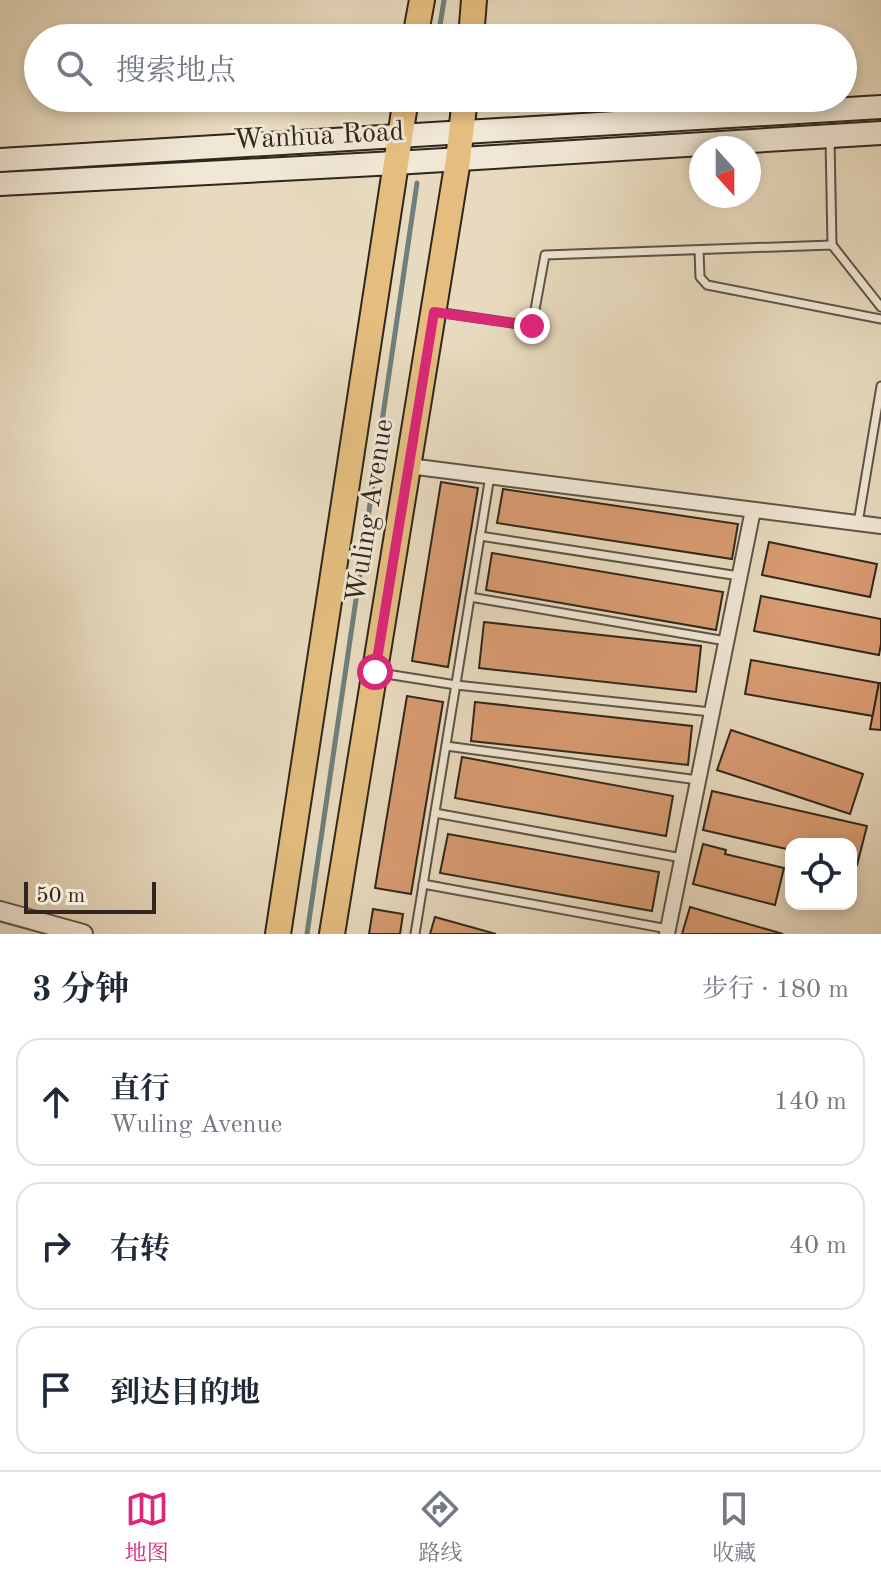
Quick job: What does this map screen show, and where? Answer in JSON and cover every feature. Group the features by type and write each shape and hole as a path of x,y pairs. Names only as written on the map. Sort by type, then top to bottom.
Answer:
{"main road":[{"path":"418,24 422,0"},
{"path":"472,24 474,0"},
{"name":"Wanhua Road","path":"857,108 881,107"},
{"name":"Wuling Avenue","path":"278,934 403,112"},
{"name":"Wuling Avenue","path":"332,934 464,112"},
{"name":"Wanhua Road","path":"0,160 800,112"},
{"name":"Wanhua Road","path":"0,184 458,160 881,133"}],"street":[{"path":"409,466 881,526"},
{"path":"667,931 753,510"},
{"path":"0,911 83,934"}],"lane":[{"path":"830,137 832,245 881,307"},
{"path":"434,312 532,326 545,255 832,245"},
{"path":"699,250 700,277 707,285 881,319"},
{"path":"858,523 881,386"},
{"path":"415,934 490,476"},
{"path":"480,536 739,576"},
{"path":"470,597 726,641"},
{"path":"375,672 456,685 711,712"},
{"path":"446,746 698,780"},
{"path":"435,813 682,858"},
{"path":"423,884 667,931"}],"building":[{"path":"441,482 478,488 448,667 412,661"},
{"path":"503,489 738,524 732,559 497,523"},
{"path":"769,542 877,564 870,597 762,575"},
{"path":"492,553 723,592 716,630 486,590"},
{"path":"761,596 881,619 879,655 754,631"},
{"path":"484,622 701,646 696,692 479,668"},
{"path":"751,660 879,683 873,716 745,694"},
{"path":"881,683 881,730 870,729"},
{"path":"407,696 443,702 411,894 375,888"},
{"path":"475,702 692,726 688,765 471,741"},
{"path":"731,730 863,774 850,814 717,770"},
{"path":"462,757 673,796 666,836 455,798"},
{"path":"712,791 867,826 857,865 857,838 785,838 785,849 703,830"},
{"path":"448,834 659,872 652,911 440,873"},
{"path":"703,844 726,850 725,854 784,868 775,905 693,884"},
{"path":"690,907 783,934 682,934"},
{"path":"373,909 403,914 400,934 369,934"},
{"path":"435,917 496,934 430,934"}],"waterway":[{"path":"440,24 444,0"},
{"path":"307,934 417,183"}],"route":[{"path":"375,672 434,312 532,326"}]}
